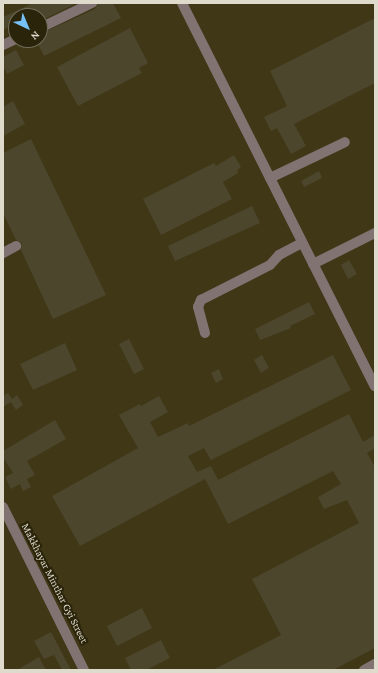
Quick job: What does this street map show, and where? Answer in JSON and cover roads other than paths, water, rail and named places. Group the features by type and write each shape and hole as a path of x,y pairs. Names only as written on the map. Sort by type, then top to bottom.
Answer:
{"street":[{"path":"48,24 92,3"},
{"path":"182,3 375,386"},
{"path":"270,178 345,142"},
{"path":"313,264 375,233"},
{"path":"205,333 198,307 201,300 270,266 279,255 302,243"},
{"path":"3,253 16,246"},
{"name":"Makkhayar Minthar Gyi Street","path":"3,507 84,670"},
{"path":"364,670 375,664"}]}
